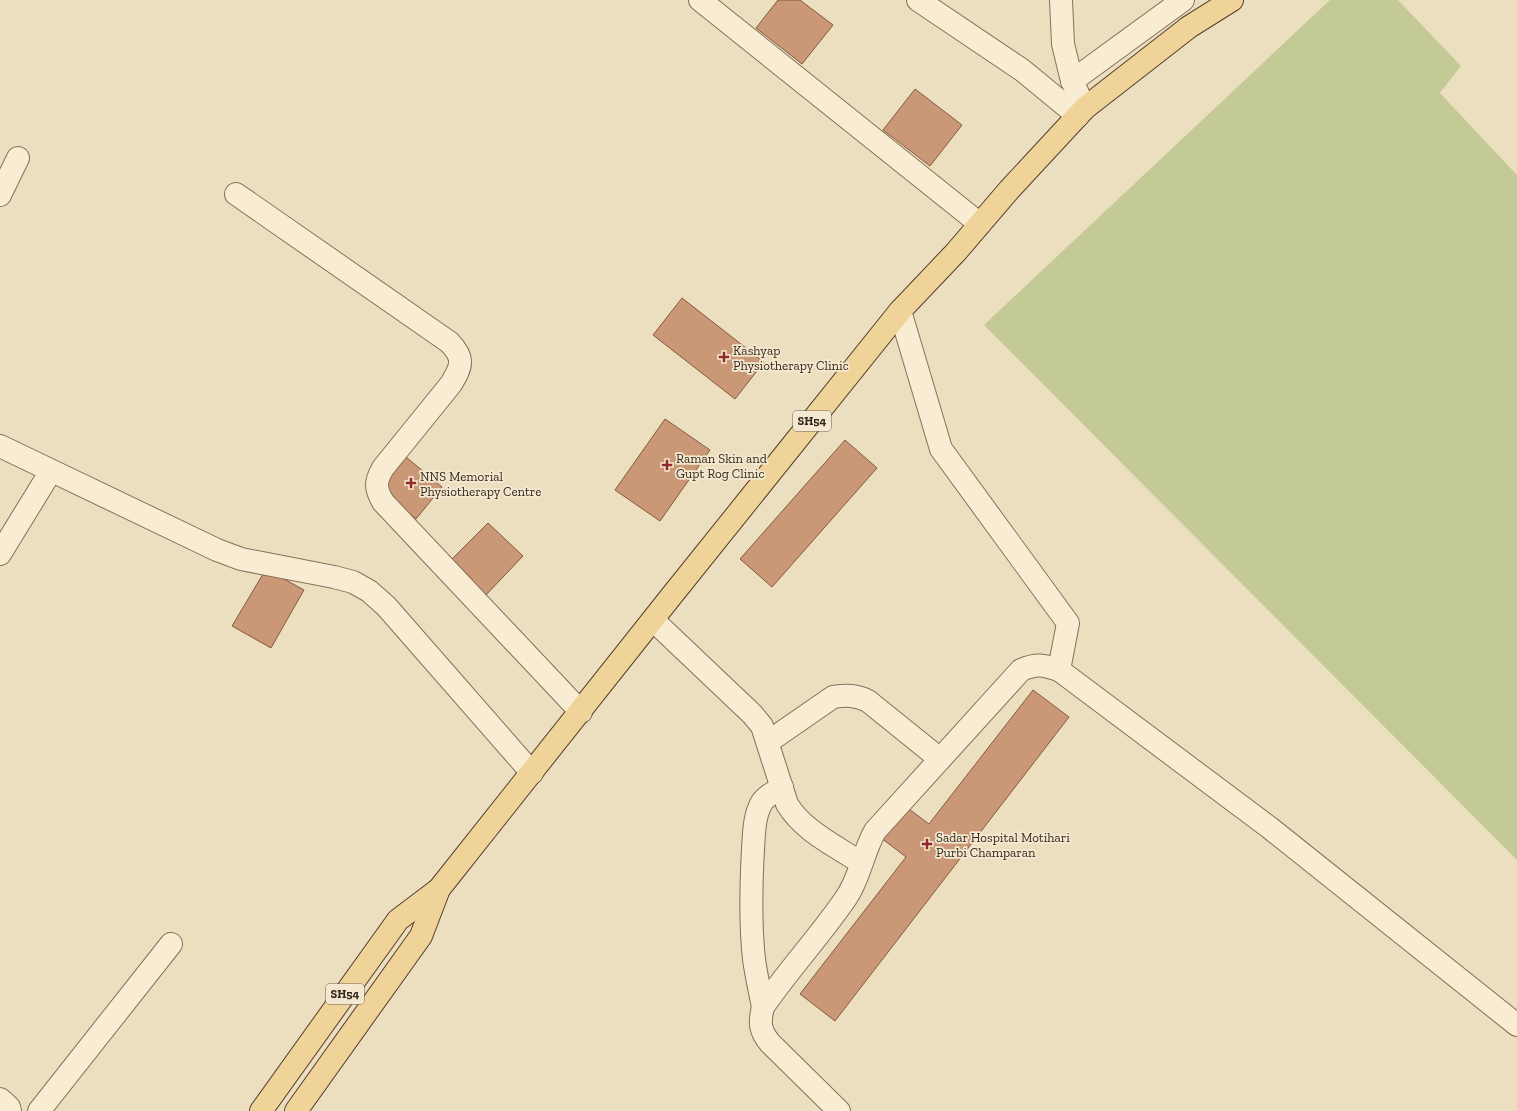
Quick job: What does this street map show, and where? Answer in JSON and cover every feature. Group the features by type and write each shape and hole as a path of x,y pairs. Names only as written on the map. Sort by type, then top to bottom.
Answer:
{"main road":[{"name":"SH54","path":"261,1111 398,920 439,889 900,311 956,252 1009,190 1081,112 1189,28 1232,0"},
{"name":"SH54","path":"296,1111 421,936 439,889"}],"street":[{"path":"700,0 980,224"},
{"path":"918,0 1022,70 1081,112"},
{"path":"1061,0 1063,44 1081,112"},
{"path":"1072,81 1183,0"},
{"path":"0,195 18,158"},
{"path":"236,194 449,342 456,349 461,364 458,373 383,468 378,476 376,485 378,493 383,502 581,712"},
{"path":"900,311 941,449 1068,623 1058,670"},
{"path":"0,446 217,550 248,560 353,582 369,591 386,606 532,773"},
{"path":"0,554 52,471"},
{"path":"653,620 752,714 762,726 787,804 794,815 805,825 861,863"},
{"path":"839,1111 770,1044 763,1035 761,1028 761,1015 763,1007 847,897 857,876 867,845 874,831 1021,670 1033,665 1045,666 1058,670 1270,828 1517,1024"},
{"path":"768,742 833,698 845,695 858,696 868,701 940,759"},
{"path":"763,1007 754,959 752,867 754,834 756,818 762,803 766,798 782,787"},
{"path":"38,1111 171,944"},
{"path":"0,1099 9,1107 10,1111"}],"green space":[{"path":"1330,0 1398,0 1461,66 1440,93 1517,175 1517,860 984,325"}],"building":[{"path":"778,0 800,0 833,25 802,64 756,28"},
{"path":"915,89 962,125 930,166 883,130"},
{"path":"682,298 764,362 735,399 653,335"},
{"path":"665,419 710,450 660,521 615,490"},
{"path":"845,440 877,468 772,587 740,559"},
{"path":"406,457 442,487 416,519 379,489"},
{"path":"488,523 523,556 485,596 449,562"},
{"path":"266,569 304,590 271,648 232,626"},
{"path":"1033,690 1069,717 835,1021 800,994 906,857 876,834 901,803 929,824"}],"place":[{"name":"Kashyap Physiotherapy Clinic","path":"724,357"},
{"name":"Raman Skin and Gupt Rog Clinic","path":"667,465"},
{"name":"NNS Memorial Physiotherapy Centre","path":"411,483"},
{"name":"Sadar Hospital Motihari Purbi Champaran","path":"927,844"}]}
